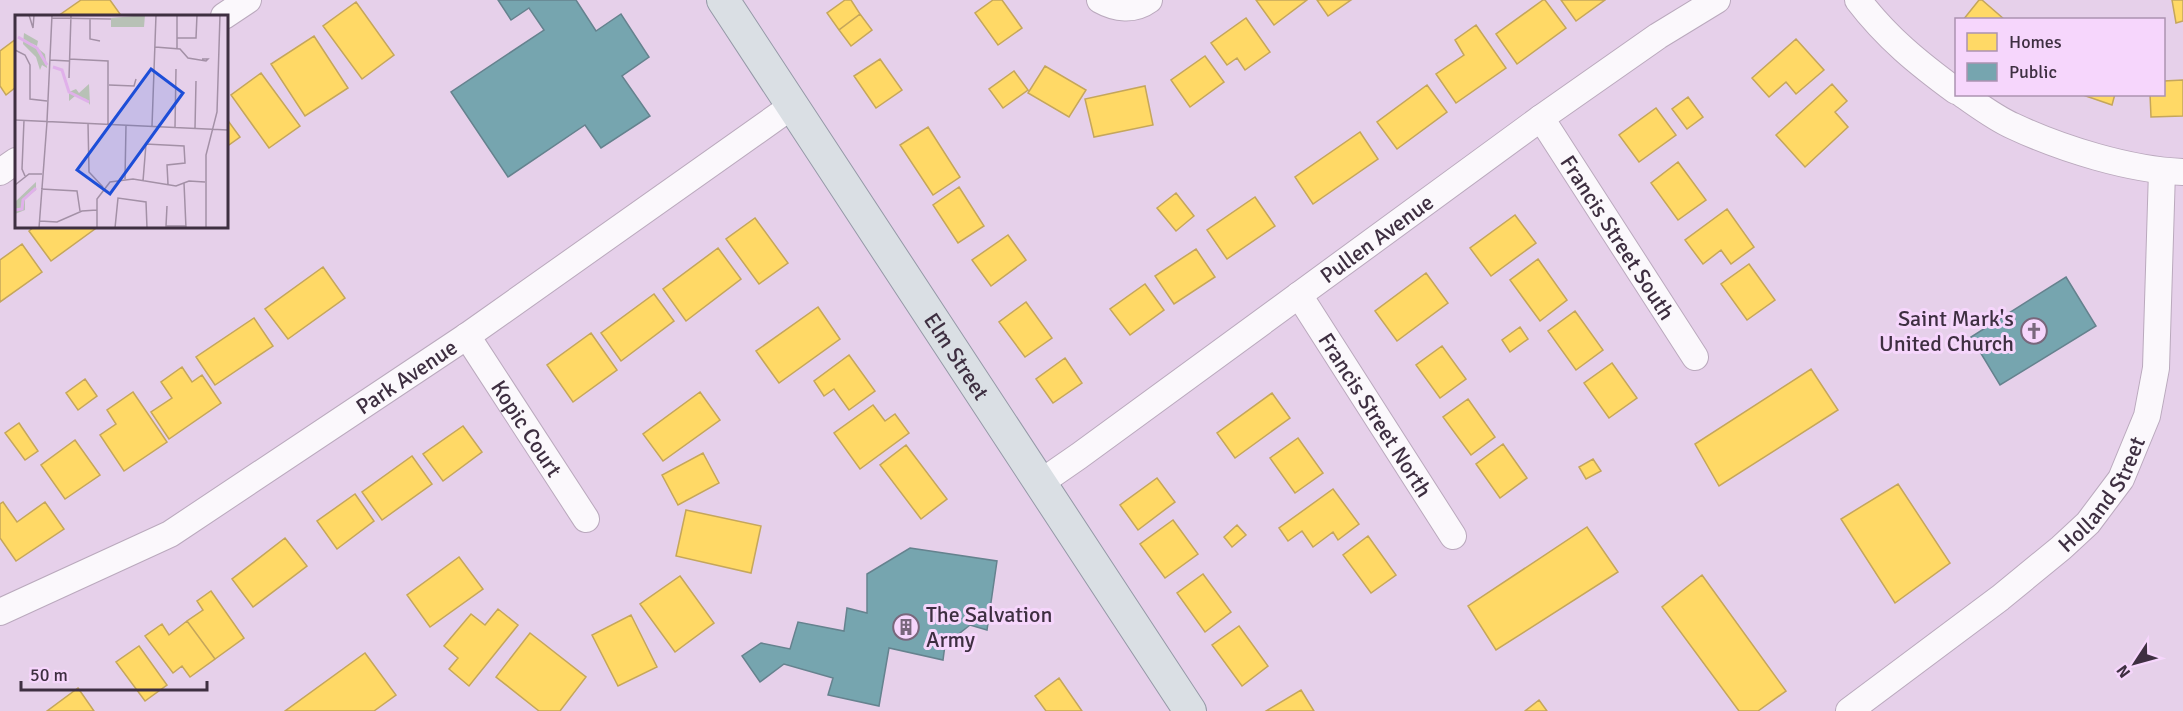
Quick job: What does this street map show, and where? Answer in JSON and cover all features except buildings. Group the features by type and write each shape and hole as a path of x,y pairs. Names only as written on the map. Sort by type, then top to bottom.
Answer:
{"main road":[{"name":"Elm Street","path":"723,0 1190,711"}],"street":[{"path":"226,15 248,0"},
{"path":"1100,0 1110,6 1127,8 1149,0"},
{"name":"Pullen Avenue","path":"1040,483 1541,118 1658,36 1717,0"},
{"path":"1858,0 1875,22 1915,61 1955,90"},
{"path":"1965,96 2012,126 2050,141 2103,158 2172,172"},
{"name":"Park Avenue","path":"0,612 170,534 467,336 792,106"},
{"name":"Francis Street South","path":"1541,118 1695,357"},
{"path":"0,172 15,161"},
{"name":"Holland Street","path":"1849,711 2000,598 2061,548 2088,523 2121,479 2147,416 2156,368 2172,172"},
{"name":"Francis Street North","path":"1299,295 1453,536"},
{"name":"Kopic Court","path":"467,336 586,519"}],"place":[{"name":"Saint Mark's United Church","path":"2034,331"},
{"name":"The Salvation Army","path":"906,627"}]}
